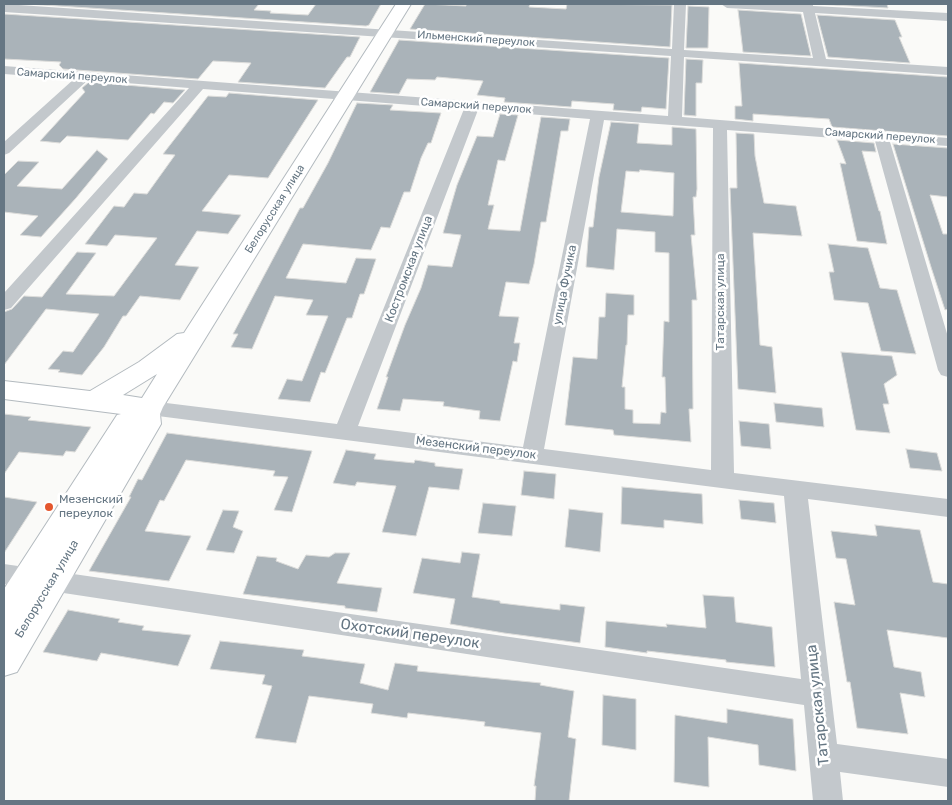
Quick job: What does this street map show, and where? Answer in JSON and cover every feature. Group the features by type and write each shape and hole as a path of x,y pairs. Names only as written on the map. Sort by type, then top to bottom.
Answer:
{"main road":[{"name":"Белорусская улица","path":"4,617 29,578 147,424 148,410 204,324 403,4"},
{"path":"94,401 167,355 204,324"},
{"name":"Мезенский переулок","path":"4,390 148,410"},
{"name":"Белорусская улица","path":"4,661 29,578"}],"street":[{"path":"675,120 680,4"},
{"path":"727,4 807,6 948,17"},
{"path":"807,6 820,62"},
{"name":"Ильменский переулок","path":"4,8 948,71"},
{"name":"Самарский переулок","path":"4,70 948,142"},
{"path":"4,150 84,77"},
{"path":"4,304 199,85"},
{"name":"Костромская улица","path":"345,432 473,106"},
{"name":"улица Фучика","path":"532,456 598,114"},
{"name":"Татарская улица","path":"720,124 723,480"},
{"path":"880,136 948,370"},
{"name":"Мезенский переулок","path":"148,410 345,432 948,508"},
{"name":"Татарская улица","path":"795,489 828,801"},
{"name":"Охотский переулок","path":"29,578 816,694"},
{"path":"824,756 948,773"}],"building":[{"path":"28,4 259,4 254,10 271,11 270,13 308,15 316,4 381,4 369,25 366,26"},
{"path":"425,4 466,6 466,4 530,4 529,7 566,9 567,4 672,5 670,47 410,29"},
{"path":"815,4 887,4 888,8"},
{"path":"688,6 709,7 708,48 686,48"},
{"path":"738,10 801,14 811,56 743,52"},
{"path":"4,14 360,37 350,57 347,57 325,88 238,82 251,63 213,61 198,79 63,69 59,65 61,62 4,59"},
{"path":"817,15 895,20 902,37 899,37 910,63 828,57"},
{"path":"399,40 669,58 666,109 642,107 641,112 613,110 614,104 572,101 571,107 504,102 505,98 477,95 483,81 437,77 435,80 407,79 399,94 370,92"},
{"path":"686,59 703,60 702,83 696,83 696,116 684,115"},
{"path":"739,63 948,77 948,136 832,127 829,119 753,114 753,121 735,119 735,106 742,106"},
{"path":"89,82 185,90 173,103 164,102 154,114 151,113 128,140 67,136 60,143 40,141 85,92 82,88"},
{"path":"229,93 318,100 268,178 229,175 202,211 241,215 228,234 197,231 175,265 199,267 180,300 140,296 126,316 123,316 104,347 82,375 48,369 63,351 73,352 99,314 46,309 4,365 4,312 12,309 24,296 42,297 77,252 96,253 66,294 114,296 157,238 115,235 107,246 85,244 114,206 124,207 134,193 147,194 175,155 163,154 208,96 226,97"},
{"path":"357,103 393,105 390,110 441,113 431,143 428,143 421,158 410,192 404,192 390,228 381,227 371,250 303,244 286,278 346,283 356,258 376,259 364,294 360,294 352,318 347,318 325,373 321,372 310,402 278,399 287,379 302,381 328,316 306,315 313,300 275,296 252,349 231,347 238,334 233,334 300,208 303,208 328,163"},
{"path":"500,114 518,115 505,161 498,160 488,205 494,205 488,229 520,231 541,117 570,119 568,131 561,131 546,222 541,222 529,284 506,282 499,316 519,317 514,343 520,343 517,362 513,361 500,421 479,419 480,411 443,406 444,402 403,399 400,411 377,409 388,377 386,377 421,288 428,265 452,267 461,235 443,233 457,185 477,136 493,137"},
{"path":"611,122 639,124 637,143 672,145 672,127 696,129 697,189 696,197 693,197 695,235 691,235 697,300 692,300 693,409 689,409 691,442 614,435 613,430 565,425 573,357 597,359 599,317 605,317 606,293 634,295 634,315 628,315 622,387 625,387 625,409 633,410 633,423 660,424 661,412 666,413 665,377 662,377 664,321 669,322 669,253 655,252 655,232 617,229 614,270 586,267 589,227 593,227 599,177","holes":["640,170 674,173 673,216 621,212 626,171 639,172"]},
{"path":"736,133 754,134 755,156 764,203 796,206 802,236 753,233 760,345 772,347 776,393 738,389 730,188 737,188"},
{"path":"837,140 874,143 876,152 862,151 880,211 887,244 857,241 840,163 846,164"},
{"path":"893,144 948,148 948,197 930,195 943,234 948,234 948,309 945,310 931,267"},
{"path":"97,150 108,159 41,237 20,235 38,216 4,212 4,175 18,161 39,162 17,186 62,189"},
{"path":"828,244 868,248 880,288 897,290 916,354 881,351 868,303 834,300 829,272 834,272"},
{"path":"841,352 892,356 897,375 884,384 889,404 883,404 890,433 856,430"},
{"path":"774,403 822,408 824,427 776,422"},
{"path":"4,414 31,417 28,420 91,427 75,452 66,451 63,456 19,452 4,474"},
{"path":"739,421 769,424 771,449 741,446"},
{"path":"167,433 312,451 292,512 274,510 288,477 273,476 275,471 186,460 164,501 160,500 145,531 191,536 169,581 89,571 131,497 129,497 138,479 142,480"},
{"path":"906,449 937,453 942,471 910,468"},
{"path":"346,450 376,454 374,459 414,463 415,460 435,463 435,466 463,469 459,490 429,487 416,536 382,532 396,486 357,482 355,486 333,483"},
{"path":"524,471 556,474 554,499 521,495"},
{"path":"622,487 702,494 703,524 664,520 664,528 621,524"},
{"path":"4,497 37,502 4,553"},
{"path":"739,500 774,503 776,523 741,519"},
{"path":"483,503 516,506 512,536 478,533"},
{"path":"569,509 603,513 600,552 565,547"},
{"path":"223,510 239,511 233,527 243,531 234,553 206,550"},
{"path":"875,525 920,530 933,582 948,584 948,638 887,630 894,667 921,672 925,697 900,693 908,734 857,728 850,682 847,682 834,602 855,605 846,559 836,558 831,531 877,536"},
{"path":"462,552 480,554 472,597 500,601 500,603 560,610 560,604 585,607 580,643 450,624 455,599 413,593 422,558 460,563"},
{"path":"335,553 350,553 337,583 382,588 377,612 345,608 345,606 243,594 257,556 277,558 276,561 298,569 306,555 329,557"},
{"path":"703,595 734,597 736,622 772,627 775,667 605,647 606,621 667,627 666,624 706,628"},
{"path":"68,610 120,619 118,622 144,626 142,630 191,635 178,666 101,653 97,661 43,652"},
{"path":"220,641 304,650 302,656 365,664 360,683 388,690 395,663 418,666 417,671 541,683 540,685 574,691 568,737 576,739 569,801 535,801 536,786 534,786 541,733 484,726 485,722 408,713 407,718 371,713 373,704 309,696 296,743 255,738 272,686 262,684 265,675 210,669"},
{"path":"603,695 636,699 636,750 602,745"},
{"path":"727,709 793,719 796,771 759,765 758,745 708,737 709,787 674,782 675,715 727,723"}],"place":[{"name":"Мезенский переулок","path":"49,507"}]}
